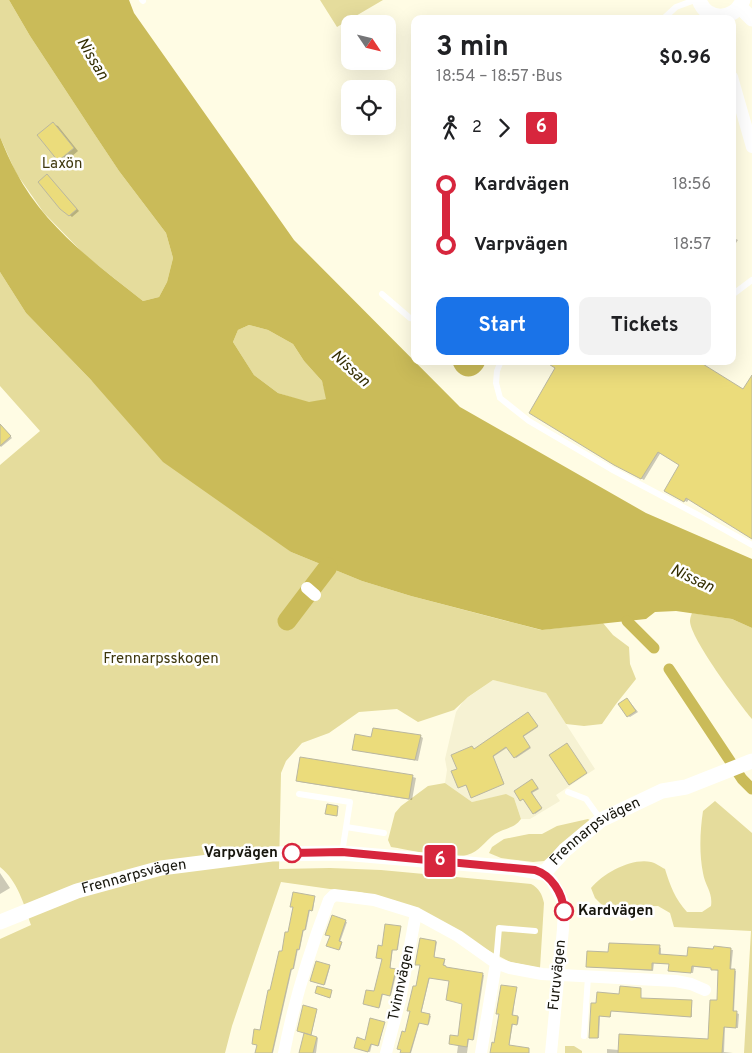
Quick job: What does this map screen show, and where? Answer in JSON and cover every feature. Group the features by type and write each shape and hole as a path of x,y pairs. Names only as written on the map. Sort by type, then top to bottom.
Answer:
{"street":[{"path":"708,11 730,15 742,3 752,19"},
{"path":"736,91 752,147"},
{"name":"Frennarpsvägen","path":"0,922 77,891 161,868 272,854 342,852 516,868 544,873 565,850 601,820 662,791 686,787 752,761"},
{"name":"Furuvägen","path":"544,873 552,881 564,904 551,1053"},
{"path":"284,1053 308,955 329,900 334,895 374,900 416,913 458,936 496,963 526,972 676,981 691,984 705,990"},
{"name":"Tvinnvägen","path":"386,1053 400,1000 416,913"},
{"path":"481,1053 496,963"}],"lane":[{"path":"668,15 679,5 708,11"},
{"path":"736,292 752,280"},
{"path":"382,294 411,318"},
{"path":"500,365 496,383 500,398 529,421 611,469 752,545"},
{"path":"568,792 586,799 601,820"},
{"path":"299,794 350,802 342,852"},
{"path":"346,827 384,833"},
{"path":"496,963 499,928 535,931"},
{"path":"584,1036 588,976"}],"shaded area":[{"path":"493,680 546,693 595,769 556,795 560,801 530,819 521,819 514,798 505,795 472,802 445,783 447,770 445,759 456,712 464,700"}],"green space":[{"name":"Laxön","path":"0,0 9,0 30,36 119,171 166,233 173,258 167,282 159,297 143,301 86,256 44,213 16,173 0,137"},
{"path":"320,0 383,0 357,15 341,15 341,25 337,27"},
{"name":"Frennarpsskogen","path":"0,272 26,313 91,380 291,552 362,581 411,596 541,630 603,623 613,635 629,647 630,664 636,679 602,724 584,726 566,724 546,693 493,680 468,697 454,710 418,722 397,709 359,712 329,733 302,743 286,761 281,773 279,869 381,870 531,884 540,892 544,903 540,968 510,962 396,901 360,892 281,882 232,1026 225,1053 0,1053 0,939 31,925 16,886 0,867 0,465 40,431 0,386"},
{"path":"249,325 268,330 293,344 304,361 322,381 327,399 309,403 278,393 254,375 233,342 238,330"},
{"path":"692,613 732,619 752,628 752,719 716,670 698,641 690,621"},
{"path":"445,783 472,802 506,794 514,798 521,819 512,827 495,834 478,849 467,855 440,855 391,847 388,840 395,813 401,806 428,786"},
{"path":"715,801 752,833 752,1053 744,1053 751,931 674,927 670,913 658,906 604,907 595,898 591,888 596,882 618,868 635,862 651,862 665,869 673,892 687,912 702,912 711,906 711,897 704,878 700,850 703,811"},
{"path":"588,819 591,821 544,861 533,862 501,858 489,853 492,847 504,839 529,834 542,834 557,826"},
{"path":"565,1046 574,1046 582,1051 582,1053 565,1053"}],"water":[{"name":"Nissan","path":"9,0 129,0 134,13 294,240 411,358 411,365 418,365 460,407 646,513 752,559 752,628 732,619 676,611 655,612 646,619 542,630 411,596 362,581 291,552 163,462 91,380 26,313 0,272 0,137 16,172 28,192 56,227 107,273 143,301 159,297 167,282 173,258 166,233 119,171 30,36","holes":["249,325 268,330 293,344 304,361 322,381 326,399 309,402 278,393 254,375 233,342 238,330"]},
{"path":"454,365 484,365 479,372 469,376 463,376"}],"building":[{"path":"53,122 74,148 58,161 37,135"},
{"path":"47,174 77,209 69,216 60,209 38,182"},
{"path":"550,365 704,365 743,389 752,375 752,539 686,498 684,502 664,491 679,465 658,452 641,479 614,465 529,413 555,368"},
{"path":"0,424 11,436 0,446"},
{"path":"627,698 636,711 627,717 618,704"},
{"path":"528,712 538,726 523,736 530,747 514,758 506,747 493,756 504,784 471,798 466,785 458,788 451,771 457,769 451,755 472,746 474,749"},
{"path":"373,728 421,735 415,760 352,750 355,734 371,737"},
{"path":"567,743 587,773 569,785 549,755"},
{"path":"300,757 413,775 409,799 296,781"},
{"path":"532,779 538,788 531,792 542,808 533,814 523,799 520,801 514,791"},
{"path":"327,804 338,806 337,816 325,814"},
{"path":"293,892 315,896 312,911 309,910 299,950 297,949 293,969 291,969 272,1053 255,1053 257,1045 252,1044 254,1029 260,1030 268,990 270,990 279,951 282,951 285,932 288,932 293,907 290,907"},
{"path":"332,915 346,920 339,941 342,942 339,950 326,946 330,936 325,935"},
{"path":"385,924 401,926 397,950 392,950 390,968 396,969 390,996 382,994 379,1008 363,1004 366,990 374,991 382,959 376,958 378,945 382,946"},
{"path":"420,938 436,941 434,957 445,959 443,965 446,967 483,973 473,1040 468,1039 467,1047 449,1044 450,1035 458,1036 462,1004 446,1000 449,981 429,978 421,1012 430,1014 428,1025 419,1023 410,1053 400,1053 401,1050 397,1049 402,1031 405,1032 410,1011 407,1011 413,986 416,986 420,965 415,965"},
{"path":"609,943 660,945 659,954 687,956 688,947 713,949 714,946 731,948 730,969 735,969 733,1011 737,1011 736,1028 724,1027 722,1053 618,1053 619,1034 708,1039 710,1000 717,1000 718,970 692,966 691,973 668,971 669,964 652,963 652,970 586,967 587,951 608,952"},
{"path":"316,961 330,965 324,985 310,981"},
{"path":"501,985 517,987 512,1015 518,1016 517,1025 512,1024 509,1045 529,1048 529,1053 490,1053 492,1042 494,1043 499,1014 496,1014"},
{"path":"317,986 332,990 330,998 315,993"},
{"path":"620,986 641,988 641,998 692,1000 691,1017 611,1011 610,1017 599,1016 598,1038 589,1038 591,1003 596,1003 597,992 619,994"},
{"path":"303,1005 317,1009 311,1035 297,1031"},
{"path":"370,1018 385,1022 378,1046 371,1044 368,1052 354,1048 357,1037 365,1040"},
{"path":"304,1033 317,1037 313,1053 299,1053"}],"waterway":[{"path":"287,621 328,567"},
{"path":"627,621 654,648"},
{"path":"669,669 742,779 752,789"}],"bus line":[{"name":"6","path":"292,853 342,852 535,870 544,873 552,881 564,904 564,911"}],"place":[{"name":"Varpvägen","path":"292,853"},
{"name":"Kardvägen","path":"564,911"}]}
